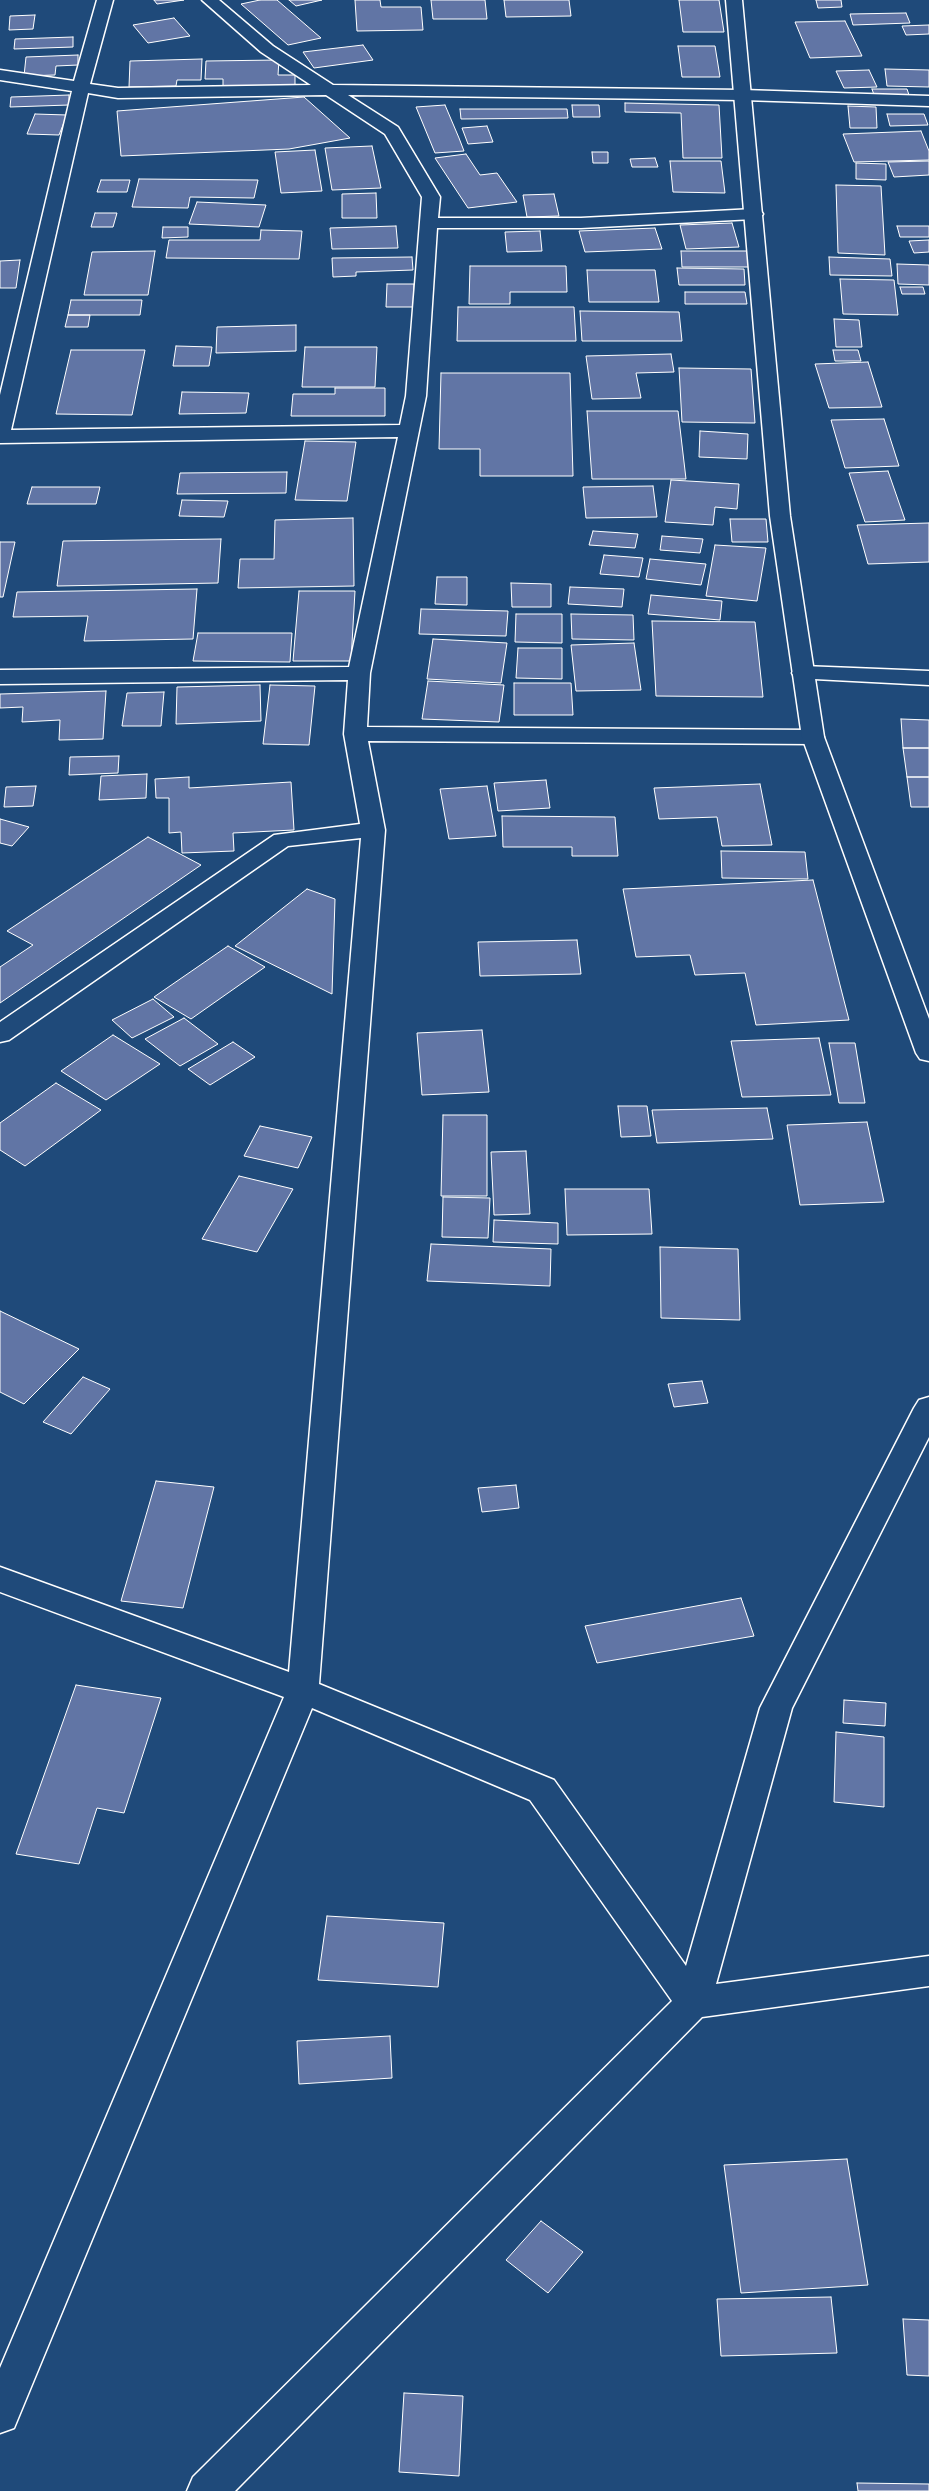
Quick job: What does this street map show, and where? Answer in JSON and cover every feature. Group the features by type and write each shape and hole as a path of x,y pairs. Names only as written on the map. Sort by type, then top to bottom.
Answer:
{"street":[{"path":"105,0 81,87 0,437 409,430"},
{"path":"0,2414 303,1691 373,830 355,734 359,673 416,396 431,197 392,131 268,48 210,0"},
{"path":"734,0 780,516 813,736 929,1053"},
{"path":"0,75 118,93 332,90 743,95 929,101"},
{"path":"429,223 581,223 754,214"},
{"path":"0,677 359,673"},
{"path":"804,673 929,678"},
{"path":"355,734 813,736"},
{"path":"0,1034 282,840 373,830"},
{"path":"207,2491 692,2003 776,1708 929,1408"},
{"path":"0,1579 303,1691 542,1790 692,2003"},
{"path":"692,2003 929,1971"}],"building":[{"path":"154,0 184,0 157,4"},
{"path":"260,0 277,0 321,38 288,45 241,4"},
{"path":"289,0 322,0 296,6"},
{"path":"355,0 380,0 381,7 421,7 423,30 357,31"},
{"path":"431,0 485,0 487,19 433,19"},
{"path":"504,0 569,0 571,16 506,17"},
{"path":"679,0 719,0 724,32 683,32"},
{"path":"816,0 841,0 842,7 818,8"},
{"path":"906,13 910,23 853,25 850,14"},
{"path":"35,15 33,29 9,30 10,16"},
{"path":"174,18 190,36 148,43 133,25"},
{"path":"845,21 862,56 810,58 795,22"},
{"path":"929,25 929,34 906,35 902,26"},
{"path":"73,37 73,47 14,49 15,39"},
{"path":"363,45 373,60 314,68 303,52"},
{"path":"678,46 715,46 720,77 682,77"},
{"path":"78,55 78,65 56,66 55,75 24,76 26,57"},
{"path":"202,59 201,80 177,80 176,86 129,87 130,61"},
{"path":"279,60 278,75 295,75 295,86 223,87 223,79 205,79 206,61"},
{"path":"885,69 929,70 929,87 887,86"},
{"path":"869,70 877,87 844,88 836,71"},
{"path":"872,89 907,89 909,95 874,95"},
{"path":"69,95 69,105 10,107 11,97"},
{"path":"304,97 350,138 289,149 121,156 117,111"},
{"path":"625,103 719,105 722,158 683,158 681,113 625,112"},
{"path":"445,105 464,151 435,153 416,107"},
{"path":"572,105 599,105 600,117 573,117"},
{"path":"848,106 876,107 877,128 850,128"},
{"path":"460,109 567,109 568,118 461,119"},
{"path":"35,114 67,115 59,135 27,134"},
{"path":"887,114 924,114 928,125 890,126"},
{"path":"487,126 493,142 468,144 462,128"},
{"path":"921,131 929,151 929,160 854,162 843,134"},
{"path":"372,146 381,188 332,190 325,148"},
{"path":"315,150 322,191 281,193 275,152"},
{"path":"592,152 608,152 608,163 593,163"},
{"path":"466,154 480,175 497,173 517,202 468,208 435,158"},
{"path":"655,158 658,167 632,167 630,159"},
{"path":"670,161 721,161 725,193 673,192"},
{"path":"929,161 929,175 894,177 888,162"},
{"path":"856,163 886,164 886,180 856,179"},
{"path":"139,179 258,180 254,198 190,197 188,208 132,207"},
{"path":"101,180 130,180 127,192 97,192"},
{"path":"836,185 881,186 885,255 838,253"},
{"path":"376,193 377,218 342,218 342,194"},
{"path":"554,194 559,216 527,217 523,195"},
{"path":"197,202 266,205 259,227 189,224"},
{"path":"95,213 117,213 113,227 91,227"},
{"path":"732,223 739,247 686,249 680,225"},
{"path":"396,226 398,248 332,249 330,228"},
{"path":"897,226 929,226 929,237 900,237"},
{"path":"163,227 188,227 188,237 162,238"},
{"path":"655,228 662,249 585,252 579,231"},
{"path":"261,230 302,231 299,259 166,258 169,240 260,240"},
{"path":"540,231 542,251 507,252 505,232"},
{"path":"929,240 929,252 914,253 909,241"},
{"path":"155,251 148,295 84,295 92,252"},
{"path":"681,251 747,251 749,267 682,267"},
{"path":"412,257 413,270 356,272 356,276 333,277 332,258"},
{"path":"829,257 890,259 892,276 830,275"},
{"path":"20,260 16,288 0,288 0,261"},
{"path":"897,264 929,265 929,285 898,284"},
{"path":"470,266 566,266 567,292 510,292 510,304 469,304"},
{"path":"677,268 744,269 745,285 679,285"},
{"path":"587,270 655,270 659,302 589,302"},
{"path":"840,279 894,280 898,315 843,314"},
{"path":"387,284 414,284 413,307 386,307"},
{"path":"900,287 923,287 925,294 902,294"},
{"path":"685,292 745,292 747,304 685,304"},
{"path":"71,300 142,300 140,315 68,315"},
{"path":"458,307 574,307 576,341 457,341"},
{"path":"580,311 679,312 682,341 582,341"},
{"path":"68,315 90,315 88,327 65,327"},
{"path":"834,319 859,320 862,347 836,347"},
{"path":"296,325 296,351 216,353 217,327"},
{"path":"176,346 212,347 209,366 173,366"},
{"path":"305,347 377,347 375,387 302,387"},
{"path":"71,350 145,350 132,415 56,414"},
{"path":"833,350 858,350 861,361 835,361"},
{"path":"671,354 674,372 636,373 641,398 592,399 586,356"},
{"path":"868,362 882,407 829,408 815,364"},
{"path":"679,368 751,369 755,423 682,422"},
{"path":"441,373 570,373 573,476 480,476 480,449 439,449"},
{"path":"335,388 385,388 385,416 291,416 293,394 335,394"},
{"path":"182,392 249,393 246,413 179,414"},
{"path":"587,411 678,411 686,479 592,479"},
{"path":"884,419 899,466 845,468 831,420"},
{"path":"700,431 748,434 747,459 699,457"},
{"path":"305,441 356,442 347,501 295,500"},
{"path":"888,471 905,520 865,522 849,473"},
{"path":"287,472 286,493 177,494 180,473"},
{"path":"671,480 739,484 737,509 715,507 713,525 665,522"},
{"path":"653,486 657,517 586,518 583,487"},
{"path":"32,487 100,487 96,504 27,504"},
{"path":"182,500 228,501 224,517 179,516"},
{"path":"353,518 354,586 238,588 240,559 274,559 275,520"},
{"path":"730,519 766,519 768,542 732,542"},
{"path":"929,523 929,562 868,564 857,525"},
{"path":"593,531 638,534 635,548 589,545"},
{"path":"662,536 703,539 700,553 660,550"},
{"path":"221,539 218,583 57,586 63,541"},
{"path":"0,542 15,542 3,597 0,597"},
{"path":"715,545 766,548 757,601 706,596"},
{"path":"604,555 643,558 639,577 600,574"},
{"path":"650,559 706,564 701,585 646,579"},
{"path":"437,577 467,577 467,605 435,604"},
{"path":"511,583 551,584 551,607 512,607"},
{"path":"570,587 624,589 622,607 568,604"},
{"path":"197,589 193,639 84,641 88,616 13,617 17,592"},
{"path":"299,591 355,591 351,661 293,661"},
{"path":"651,595 722,601 720,620 648,614"},
{"path":"421,609 508,611 506,636 419,634"},
{"path":"516,614 562,614 562,643 515,642"},
{"path":"571,614 633,615 634,640 572,639"},
{"path":"652,621 755,622 763,697 656,696"},
{"path":"198,633 292,633 290,662 193,661"},
{"path":"433,639 507,643 501,683 427,679"},
{"path":"634,643 641,690 576,691 571,645"},
{"path":"518,648 562,648 562,679 516,678"},
{"path":"428,681 504,685 499,722 422,719"},
{"path":"514,683 571,683 573,715 514,715"},
{"path":"260,685 261,721 176,724 177,687"},
{"path":"270,685 315,686 309,745 263,744"},
{"path":"106,691 103,739 59,740 60,720 22,722 23,707 0,708 0,694"},
{"path":"164,692 161,726 122,726 127,693"},
{"path":"901,719 929,720 929,748 903,748"},
{"path":"903,748 929,748 929,777 907,777"},
{"path":"119,756 118,773 69,775 70,757"},
{"path":"147,774 146,798 99,800 101,776"},
{"path":"189,777 189,788 291,782 294,830 233,833 234,851 182,853 181,832 169,833 169,798 156,798 155,779"},
{"path":"907,777 929,777 929,807 911,807"},
{"path":"546,780 550,808 498,811 494,783"},
{"path":"760,784 772,845 722,846 717,817 659,819 654,788"},
{"path":"36,786 33,806 4,807 6,787"},
{"path":"487,786 496,836 449,839 440,789"},
{"path":"502,816 615,817 618,856 572,856 572,847 503,847"},
{"path":"0,819 29,827 12,846 0,843"},
{"path":"148,837 201,865 0,1003 0,967 33,945 7,931"},
{"path":"721,851 805,852 808,879 722,878"},
{"path":"813,880 849,1020 756,1025 745,973 695,975 690,955 636,957 623,889"},
{"path":"307,889 335,899 332,994 235,946"},
{"path":"577,940 581,974 480,976 478,942"},
{"path":"228,946 265,967 191,1019 154,997"},
{"path":"153,999 174,1017 132,1038 112,1020"},
{"path":"184,1018 218,1044 180,1066 145,1039"},
{"path":"482,1030 489,1092 422,1095 417,1033"},
{"path":"113,1035 160,1064 106,1100 61,1071"},
{"path":"819,1038 831,1095 742,1097 731,1041"},
{"path":"233,1042 255,1057 210,1085 188,1069"},
{"path":"829,1043 855,1043 865,1103 839,1103"},
{"path":"56,1083 101,1110 25,1166 0,1150 0,1123"},
{"path":"618,1106 647,1106 651,1136 621,1137"},
{"path":"767,1108 773,1139 657,1143 652,1110"},
{"path":"443,1115 487,1115 487,1196 441,1196"},
{"path":"867,1122 884,1202 800,1205 787,1125"},
{"path":"260,1126 312,1137 298,1168 244,1156"},
{"path":"526,1151 530,1214 494,1215 491,1152"},
{"path":"239,1176 293,1189 257,1252 202,1239"},
{"path":"565,1189 649,1189 652,1234 567,1235"},
{"path":"443,1197 490,1198 488,1238 442,1237"},
{"path":"494,1220 558,1223 558,1244 493,1242"},
{"path":"431,1244 551,1249 550,1286 427,1281"},
{"path":"660,1247 738,1249 740,1320 661,1318"},
{"path":"0,1311 79,1349 24,1404 0,1392"},
{"path":"83,1377 110,1389 71,1434 43,1422"},
{"path":"702,1381 708,1403 674,1407 668,1384"},
{"path":"156,1481 214,1487 183,1608 121,1601"},
{"path":"516,1485 519,1508 482,1512 478,1488"},
{"path":"741,1598 754,1636 597,1663 585,1626"},
{"path":"76,1685 161,1698 124,1813 97,1808 79,1864 16,1854"},
{"path":"844,1700 886,1703 885,1726 843,1723"},
{"path":"836,1732 884,1737 884,1807 834,1802"},
{"path":"327,1916 444,1923 438,1987 318,1980"},
{"path":"390,2036 392,2078 299,2084 297,2041"},
{"path":"847,2159 868,2285 741,2293 724,2165"},
{"path":"541,2221 583,2252 548,2293 506,2260"},
{"path":"831,2297 837,2353 721,2356 717,2299"},
{"path":"903,2319 929,2320 929,2376 907,2375"},
{"path":"404,2393 463,2396 459,2476 399,2472"},
{"path":"857,2483 929,2484 929,2491 858,2491"}]}
